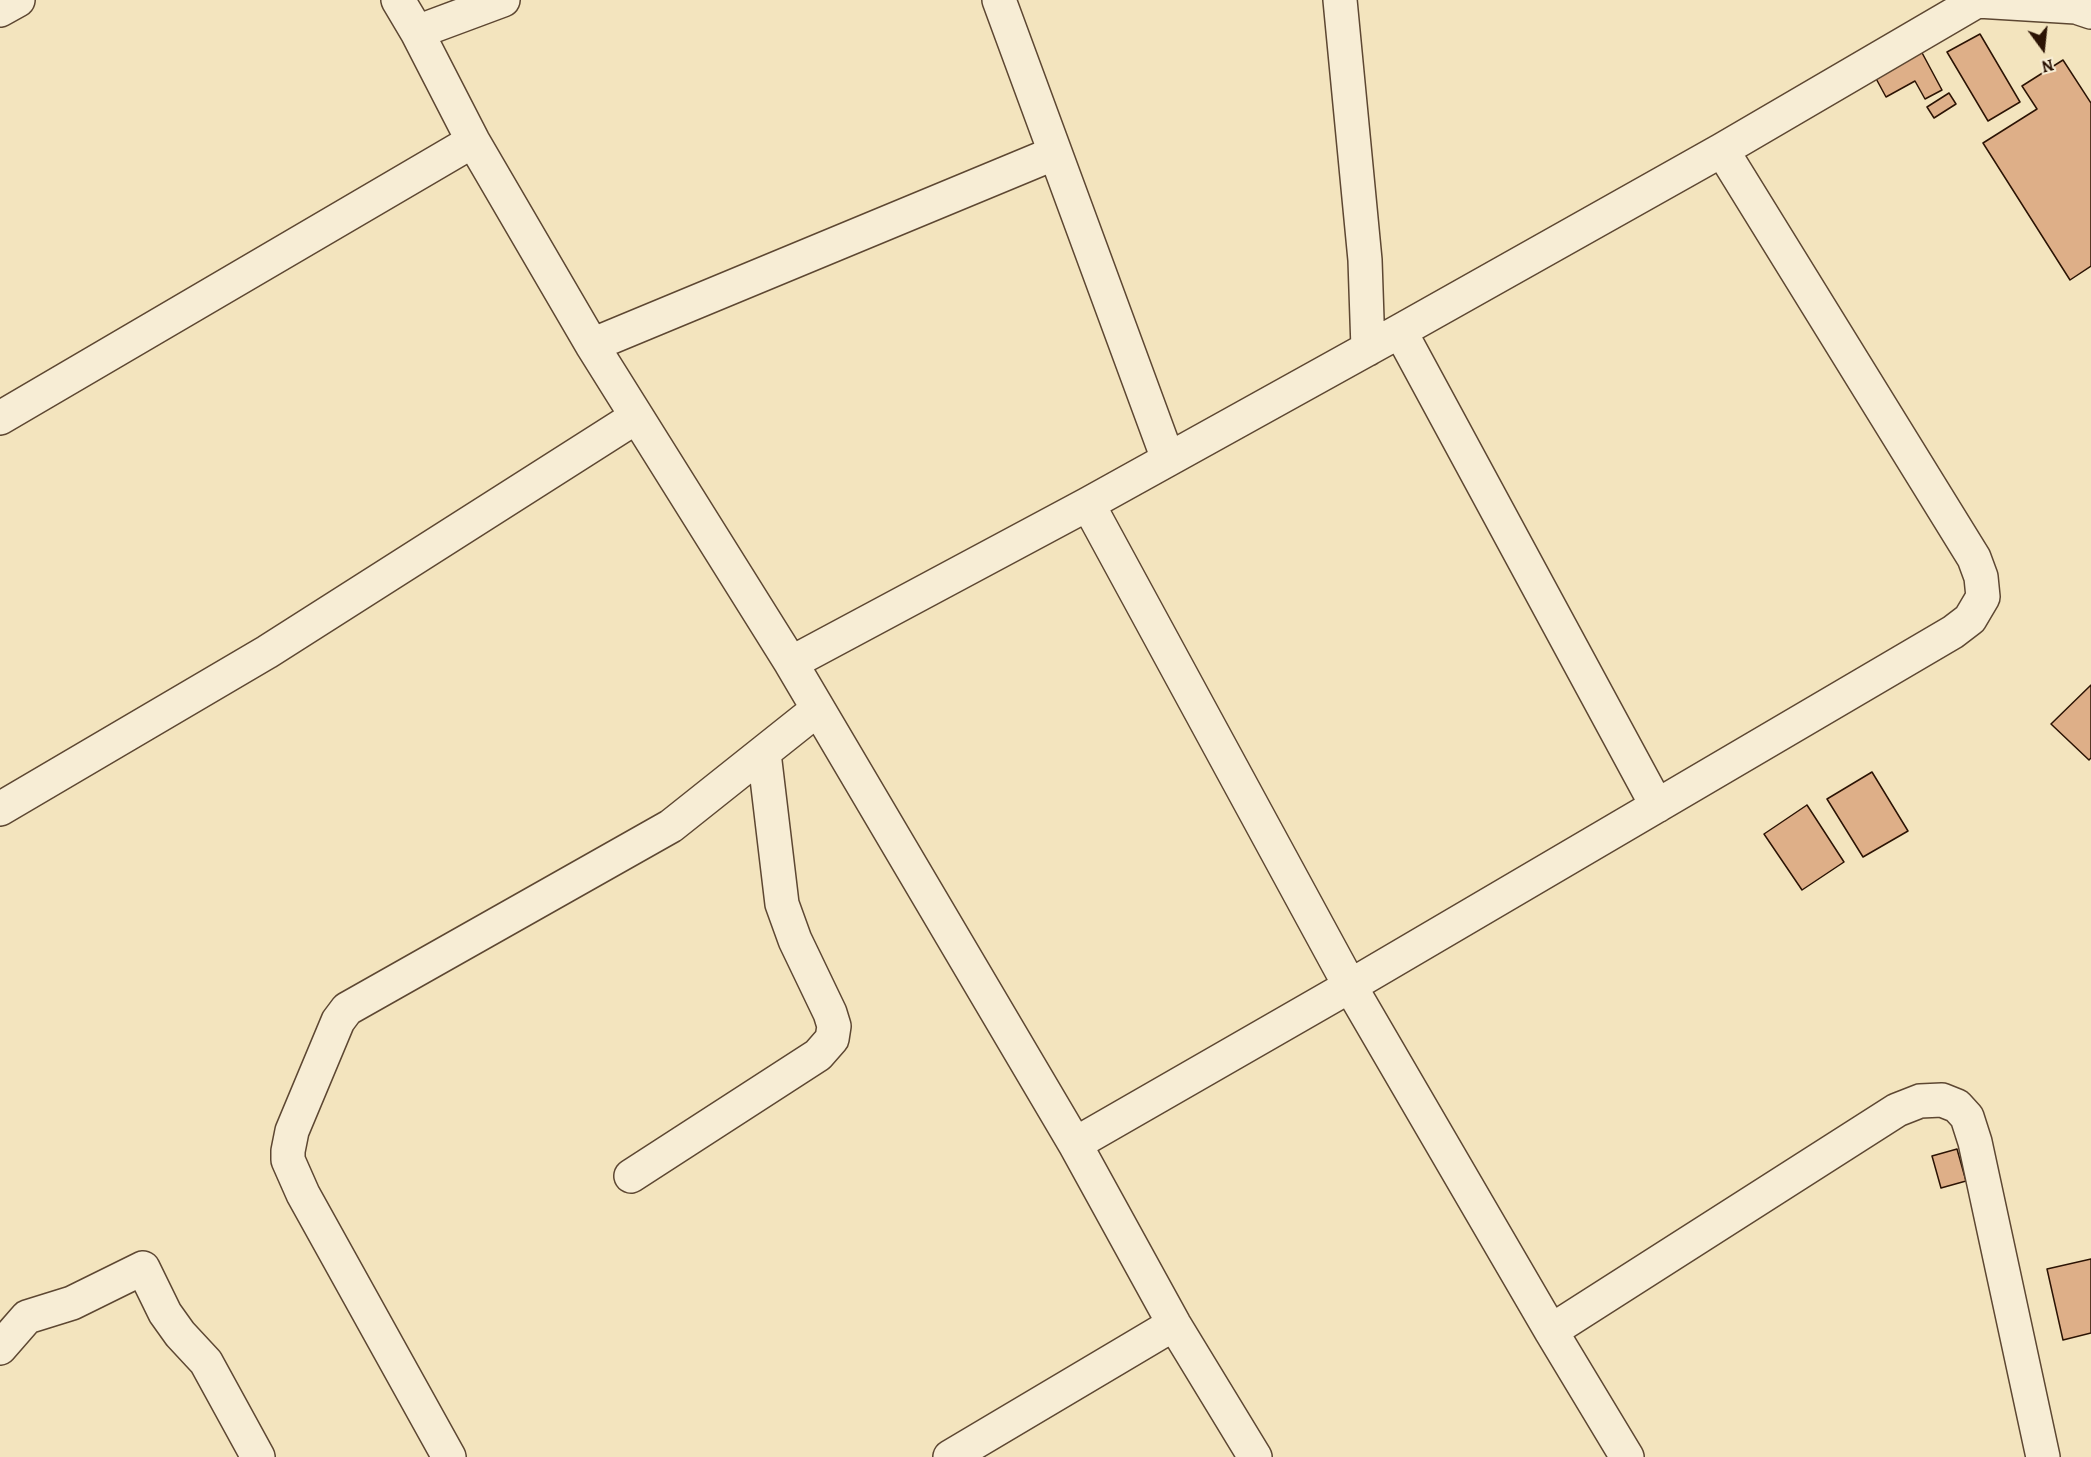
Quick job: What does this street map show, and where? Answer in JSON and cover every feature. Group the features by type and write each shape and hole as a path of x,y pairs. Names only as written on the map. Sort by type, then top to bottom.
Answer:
{"street":[{"path":"0,10 18,0"},
{"path":"398,0 473,141 592,345 791,663 1075,1144 1174,1324 1255,1457"},
{"path":"417,32 503,0"},
{"path":"999,0 1168,459"},
{"path":"1340,0 1365,260 1368,349"},
{"path":"791,663 1088,504 1368,349 1722,150 1977,1 2076,7 2091,12"},
{"path":"0,418 473,141"},
{"path":"1075,1144 1657,806 1953,632 1970,619 1983,597 1982,577 1974,558 1722,150"},
{"path":"592,345 1055,153"},
{"path":"1400,331 1657,806"},
{"path":"0,809 267,652 636,417"},
{"path":"1088,504 1350,986 1551,1331 1628,1457"},
{"path":"449,1457 303,1194 288,1160 292,1131 338,1021 347,1009 671,826 818,709"},
{"path":"631,1176 818,1055 832,1039 834,1026 830,1013 795,940 782,904 764,753"},
{"path":"1551,1331 1898,1110 1920,1101 1942,1100 1957,1106 1967,1117 1975,1142 2043,1457"},
{"path":"0,1348 27,1317 72,1303 142,1268 165,1313 180,1334 206,1362 258,1457"},
{"path":"950,1457 1174,1324"}],"building":[{"path":"1980,34 2020,102 1988,121 1947,52"},
{"path":"1920,49 1942,90 1925,99 1915,81 1886,97 1873,73"},
{"path":"2063,60 2091,103 2091,266 2070,280 1983,143 2037,109 2022,86"},
{"path":"1949,93 1956,104 1934,118 1927,107"},
{"path":"2091,685 2091,758 2089,760 2051,724"},
{"path":"1872,772 1908,831 1863,857 1827,799"},
{"path":"1807,805 1844,862 1802,890 1764,834"},
{"path":"1957,1149 1966,1181 1941,1188 1932,1156"},
{"path":"2091,1259 2091,1333 2063,1340 2047,1269"}]}
